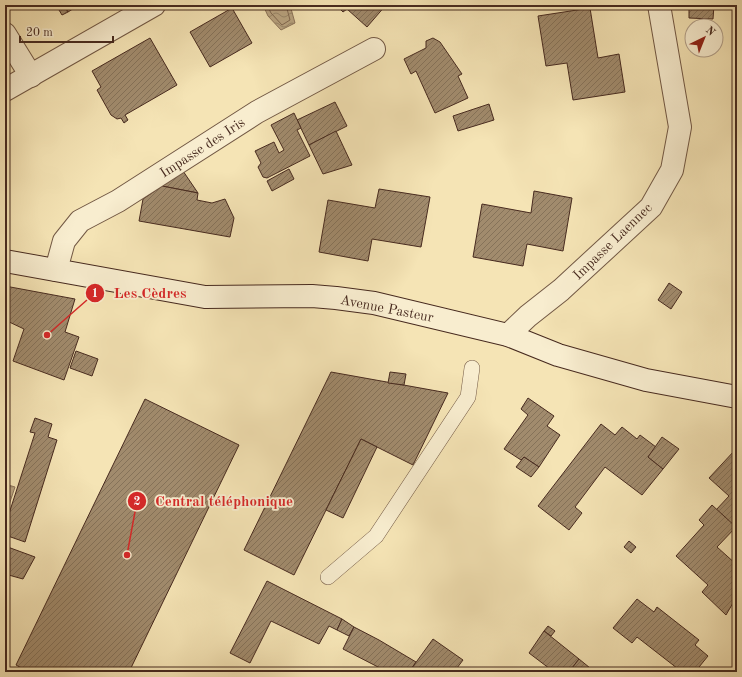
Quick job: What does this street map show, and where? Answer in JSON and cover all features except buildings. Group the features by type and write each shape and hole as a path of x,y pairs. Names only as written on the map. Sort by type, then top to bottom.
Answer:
{"street":[{"path":"5,90 154,5"},
{"name":"Impasse Laennec","path":"508,335 528,316 561,290 651,207 672,170 680,127 659,5"},
{"path":"5,34 31,76"},
{"name":"Impasse des Iris","path":"56,270 64,241 80,221 118,201 257,112 374,49"},
{"name":"Avenue Pasteur","path":"5,261 205,297 312,296 374,303 508,335 558,355 646,380 737,397"}],"lane":[{"path":"328,577 376,536 468,397 472,368"}],"water":[{"path":"263,5 290,5 295,23 281,30 268,16"},
{"path":"5,484 15,487 6,514 5,514"}],"place":[{"name":"Les Cèdres","path":"47,335"},
{"name":"Central téléphonique","path":"127,555"}]}
